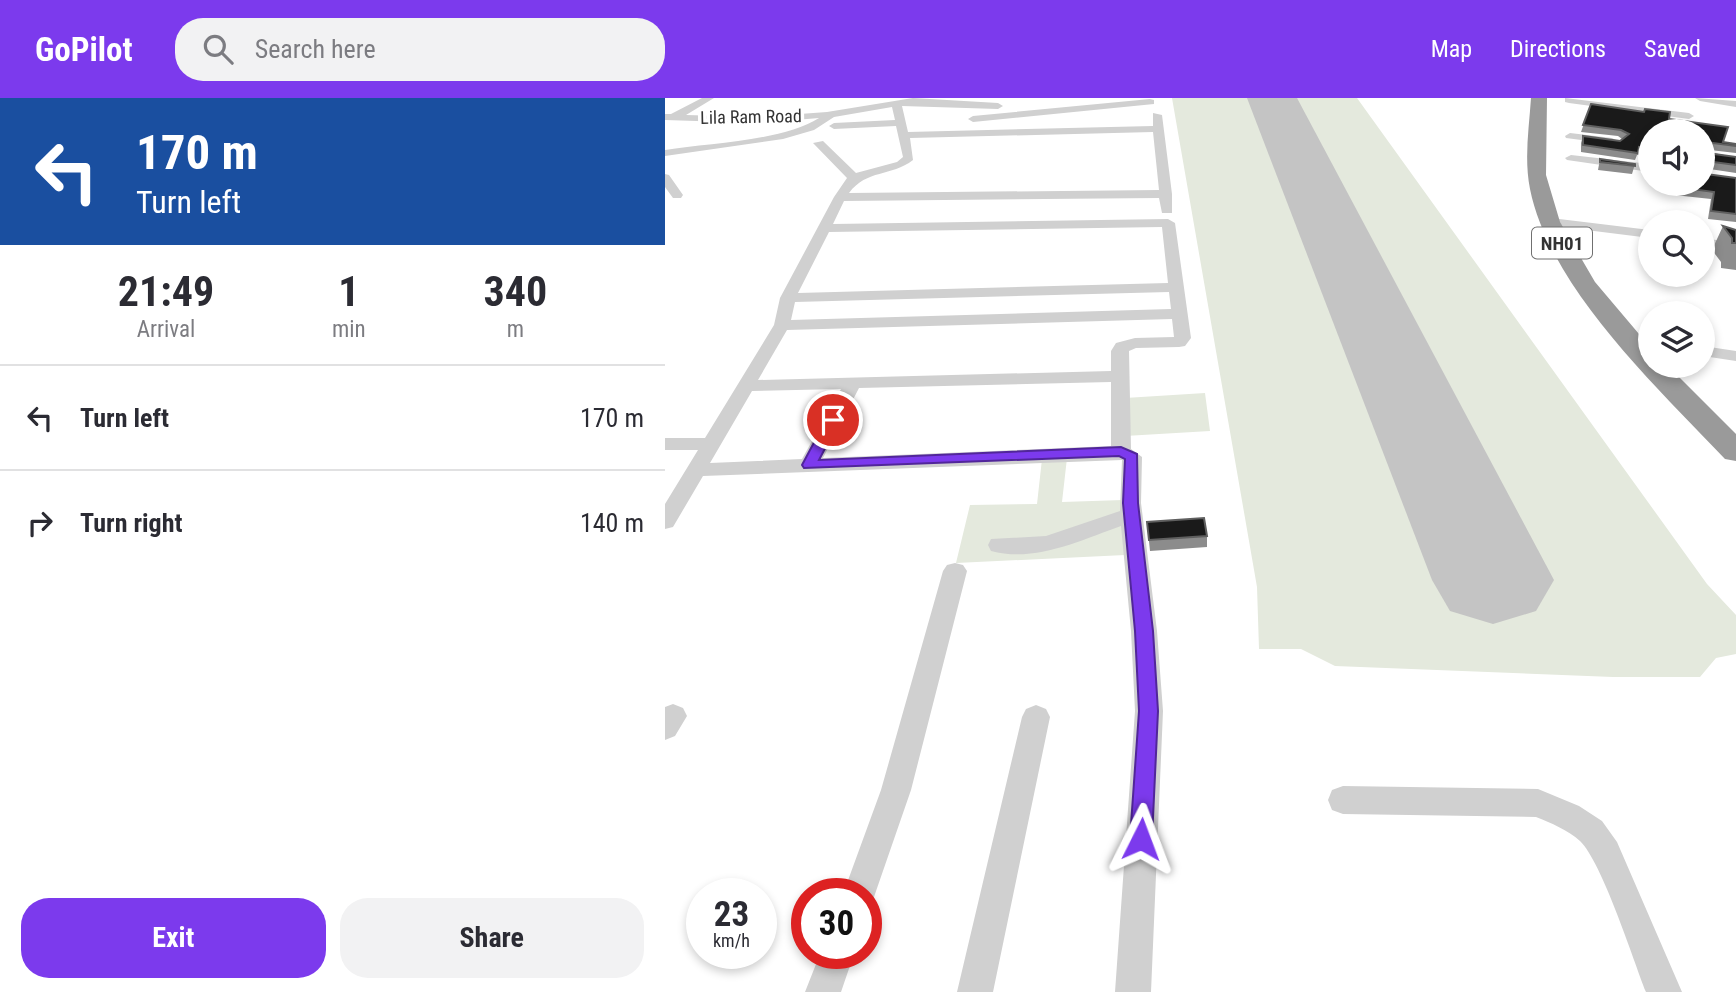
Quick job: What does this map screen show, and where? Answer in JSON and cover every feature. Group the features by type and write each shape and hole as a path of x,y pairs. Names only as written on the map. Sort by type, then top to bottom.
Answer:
{"highway":[{"name":"NH01","path":"1539,98 1538,177 1541,198 1551,222 1585,282 1638,350"},
{"name":"NH01","path":"1563,99 1558,180 1565,204 1587,246"},
{"path":"1617,292 1638,319"},
{"name":"NH01","path":"1664,378 1736,452"},
{"path":"1691,378 1736,422"}],"street":[{"path":"667,120 709,98"},
{"path":"843,98 856,111"},
{"path":"915,102 932,98"},
{"path":"1700,98 1736,104"},
{"path":"1563,99 1689,116"},
{"path":"967,120 1150,100 1154,103 1183,338 1179,342 1122,347 1121,452"},
{"path":"915,102 1088,108"},
{"name":"Lila Ram Road","path":"667,120 758,120 856,111 915,102"},
{"path":"665,522 782,326 788,299 840,197 854,178 901,164 909,158 897,105"},
{"path":"758,120 770,106"},
{"path":"665,153 782,136 812,126 837,113"},
{"path":"758,120 812,126 1158,129"},
{"path":"901,128 954,121"},
{"path":"1570,136 1618,142"},
{"path":"819,142 854,178"},
{"path":"1571,158 1638,166"},
{"path":"665,178 677,195"},
{"path":"840,197 1166,194"},
{"path":"1551,222 1638,232"},
{"path":"825,228 1168,223"},
{"path":"1715,244 1736,247"},
{"path":"788,299 1177,287"},
{"path":"782,326 1180,314"},
{"path":"1715,353 1736,356"},
{"path":"745,386 1120,376"},
{"path":"810,465 852,384"},
{"path":"665,444 710,444"},
{"path":"694,470 1121,452 1132,457 1131,515 1144,631 1149,711 1133,992"},
{"path":"999,545 1047,544 1131,515"},
{"path":"865,878 896,790 955,571"},
{"path":"975,992 1036,718"},
{"path":"1343,800 1538,803 1568,816 1591,831 1606,853 1664,992"},
{"path":"823,992 831,969"}],"shaded area":[{"path":"1172,98 1251,98 1451,591 1529,584 1286,98 1357,98 1707,584 1736,615 1736,654 1716,658 1700,677 1613,677 1335,666 1301,649 1259,649 1257,587"},
{"path":"1205,393 1210,431 1125,436 1125,398"},
{"path":"1067,458 1062,502 1123,500 1125,555 956,563 970,505 1037,504 1042,459"}],"building":[{"path":"1591,104 1644,112 1645,109 1670,112 1669,119 1638,119 1638,153 1583,145 1583,136 1620,141 1629,134 1621,130 1583,125"},
{"path":"1715,125 1728,127 1723,142 1736,146 1715,143"},
{"path":"1715,154 1736,157 1736,165 1715,162"},
{"path":"1600,159 1635,164 1635,166 1600,162"},
{"path":"1715,175 1736,178 1736,214 1711,210 1715,196"},
{"path":"1723,226 1736,230 1736,243 1732,243 1732,238"},
{"path":"1204,518 1207,536 1149,540 1147,522"}],"runway":[{"path":"1272,98 1493,580"}],"route":[{"path":"833,420 810,465 1121,452 1132,457 1130,503 1144,631 1149,711 1141,839"}]}
